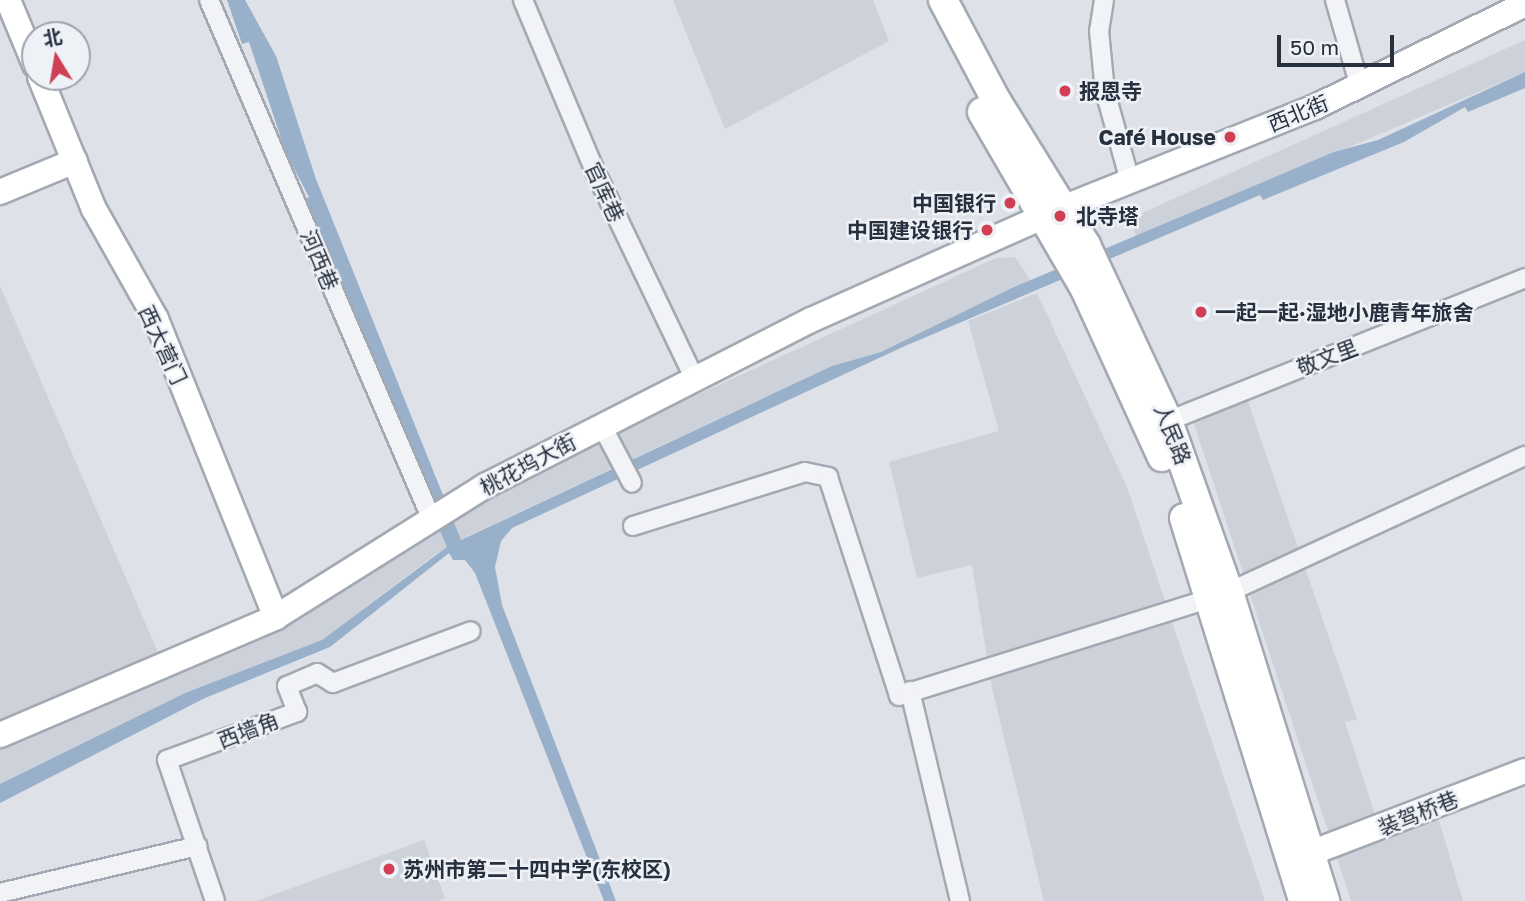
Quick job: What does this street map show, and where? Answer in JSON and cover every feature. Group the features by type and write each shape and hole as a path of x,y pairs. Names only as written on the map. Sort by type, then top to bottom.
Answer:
{"main road":[{"path":"8,0 21,31"},
{"name":"人民路","path":"925,0 966,84 1055,212"},
{"name":"人民路","path":"943,0 1168,421 1220,595 1303,901"},
{"name":"西北街","path":"1055,212 1360,87 1525,4"},
{"name":"西大营门","path":"46,91 94,209 156,319 276,617"},
{"path":"0,192 75,161"},
{"name":"桃花坞大街","path":"0,736 276,617 439,515 602,426 811,320 1055,212"},
{"name":"人民路","path":"1093,282 1220,595 1311,853 1325,901"},
{"name":"装驾桥巷","path":"1311,853 1525,771"}],"street":[{"name":"河西巷","path":"209,0 439,515"},
{"name":"官库巷","path":"523,0 595,171 695,380"},
{"path":"1104,0 1099,31 1105,91 1130,180"},
{"path":"1335,0 1360,87"},
{"name":"敬文里","path":"1168,421 1525,278"},
{"path":"602,426 632,483"},
{"path":"633,526 805,472 828,477 899,696 1220,595 1525,456"},
{"name":"西墙角","path":"215,901 167,760 297,712 287,686 317,673 333,683 471,631"},
{"path":"911,691 960,901"},
{"path":"0,893 197,846"}],"shaded area":[{"path":"673,0 873,0 889,41 725,129"},
{"path":"1525,40 1525,72 1137,238 1129,219"},
{"path":"1015,257 1031,281 881,352 832,366 470,535 436,554 322,640 185,693 0,784 0,744 625,428 996,258"},
{"path":"0,286 159,655 0,724"},
{"path":"1037,293 1127,487 1265,901 1044,901 992,688 972,565 917,578 889,462 999,431 968,321"},
{"path":"1247,399 1357,719 1345,722 1380,830 1437,814 1463,901 1351,901 1193,421"},
{"name":"苏州市第二十四中学(东校区)","path":"424,840 445,898 437,901 256,901"}],"water":[{"path":"227,0 245,0 276,56 316,179 461,540 832,366 881,352 1012,288 1334,152 1378,140 1525,72 1525,88 1468,112 1465,107 1404,142 1263,200 1260,195 905,346 512,528 501,541 495,567 502,605 616,901 604,901 475,573 465,560 453,560 449,553 330,647 205,698 0,803 0,784 185,693 322,640 447,547 298,203 309,197 286,153 249,42 242,44"}],"place":[{"name":"报恩寺","path":"1065,91"},
{"name":"Café House","path":"1230,137"},
{"name":"中国银行","path":"1010,203"},
{"name":"北寺塔","path":"1060,216"},
{"name":"中国建设银行","path":"987,230"},
{"name":"一起一起·湿地小鹿青年旅舍","path":"1201,312"},
{"name":"苏州市第二十四中学(东校区)","path":"389,869"}]}
